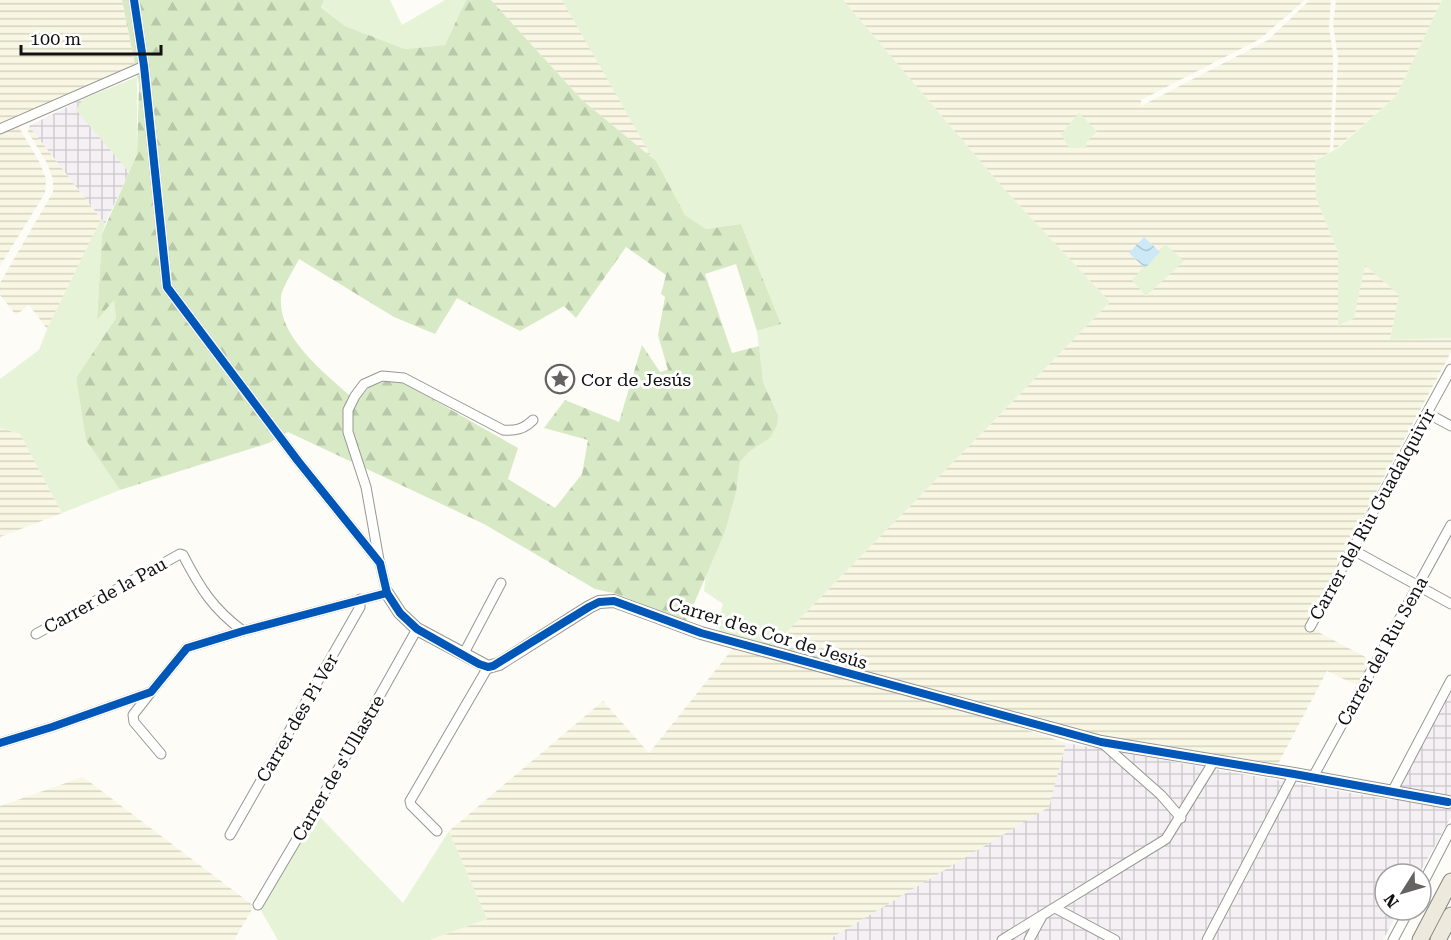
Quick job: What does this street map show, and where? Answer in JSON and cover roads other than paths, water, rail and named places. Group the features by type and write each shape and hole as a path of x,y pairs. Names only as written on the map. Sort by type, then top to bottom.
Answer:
{"main road":[{"path":"1420,940 1451,881"},
{"path":"1438,940 1451,915"}],"street":[{"path":"134,0 144,66 167,287 272,427 380,563"},
{"path":"0,129 144,66"},
{"name":"Carrer del Riu Guadalquivir","path":"1311,627 1451,369"},
{"path":"437,831 411,805 410,801 488,667 417,629 400,613 387,593 366,487 348,432 348,410 364,384 382,376 404,378 504,430 514,431 525,428 532,420"},
{"path":"1427,413 1451,426"},
{"name":"Carrer del Riu Sena","path":"1313,777 1451,525"},
{"path":"1353,550 1451,604"},
{"name":"Carrer de la Pau","path":"36,634 180,554 183,555 208,600 243,631"},
{"path":"463,655 501,583"},
{"path":"161,754 134,722 133,715 187,648 387,593"},
{"name":"Carrer des Pi Ver","path":"230,835 360,607 360,599"},
{"name":"Carrer d'es Cor de Jesús","path":"488,667 499,664 589,607 599,602 614,601 701,633 1101,742 1313,777 1450,804"},
{"name":"Carrer de s'Ullastre","path":"258,905 417,629"},
{"path":"1392,792 1451,680"},
{"path":"0,743 151,692"},
{"path":"1101,742 1161,795 1180,818"},
{"path":"1002,940 1166,839 1214,761"},
{"path":"1207,940 1294,774"},
{"path":"1433,864 1451,829"},
{"path":"1055,908 1115,940"},
{"path":"1029,940 1042,916"},
{"path":"1393,940 1403,922"}],"water":[{"path":"1144,237 1160,252 1145,268 1129,253"}],"place":[{"name":"Cor de Jesús","path":"560,379"}]}
